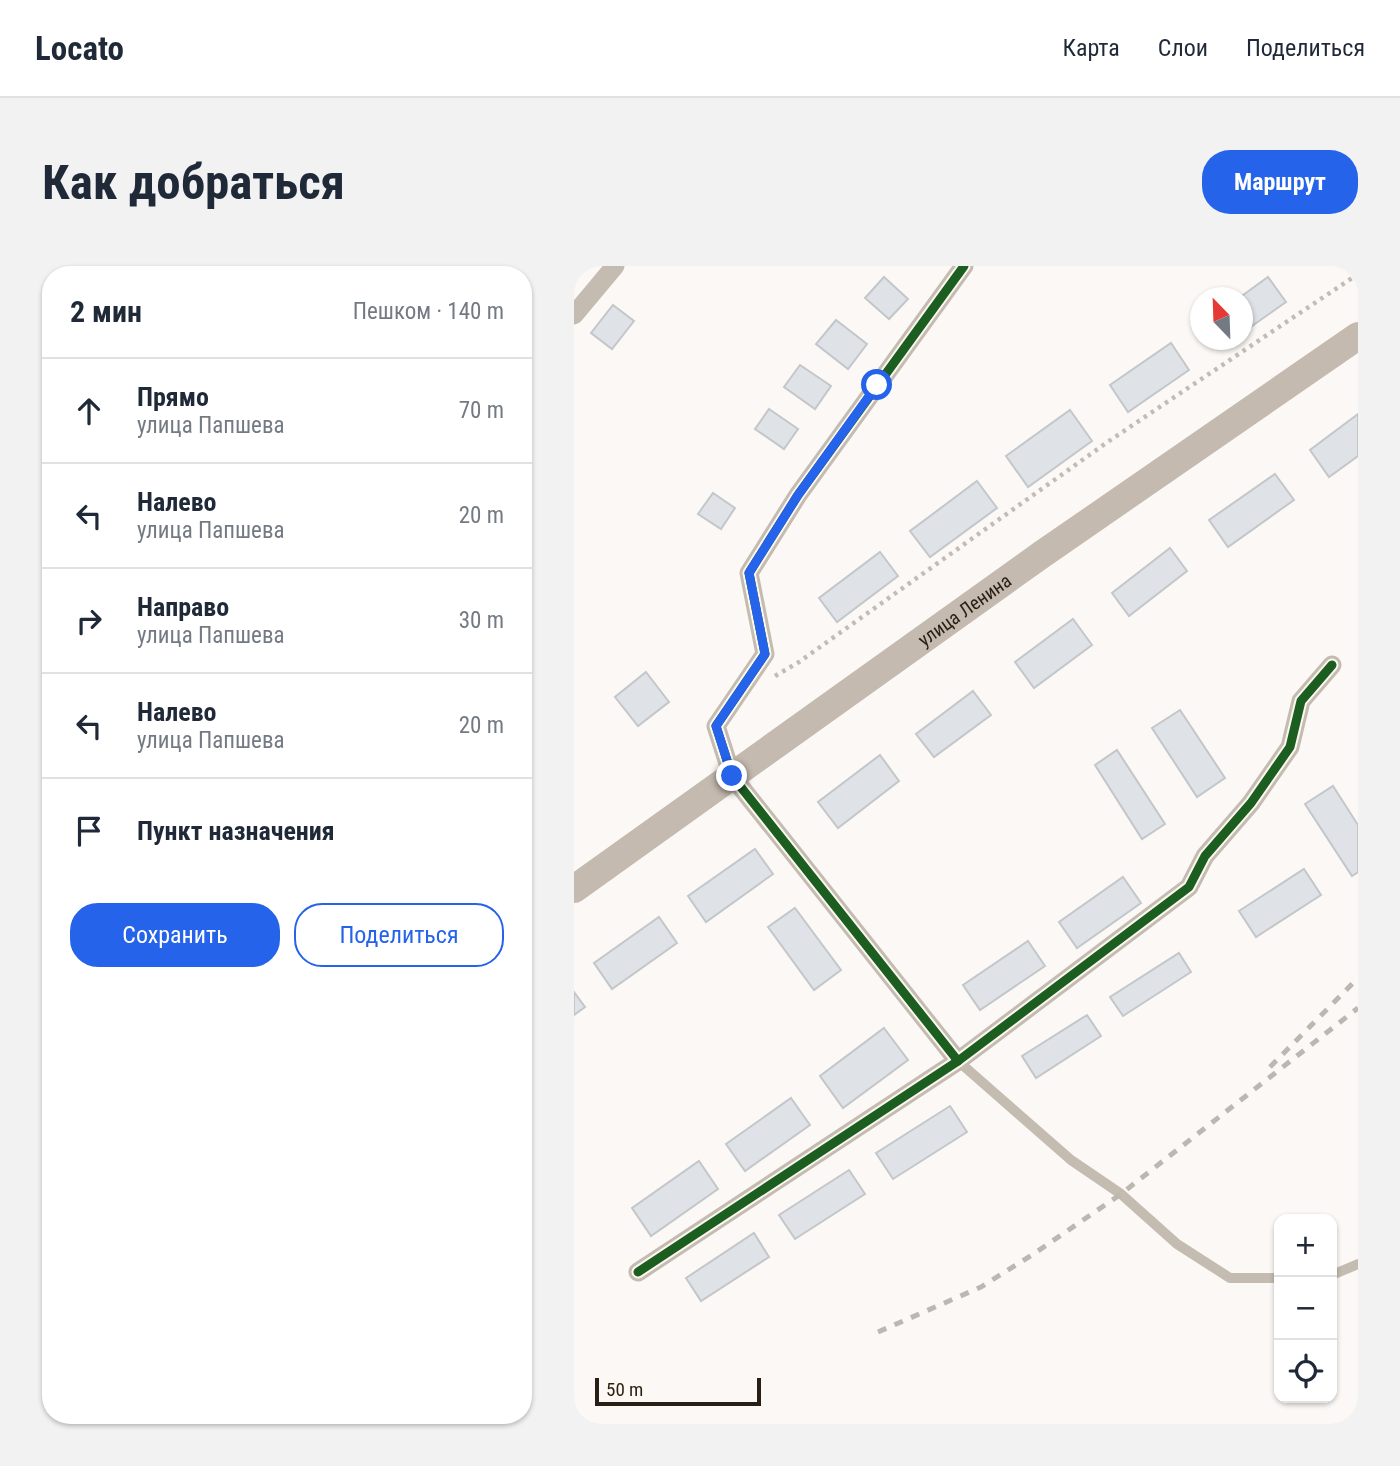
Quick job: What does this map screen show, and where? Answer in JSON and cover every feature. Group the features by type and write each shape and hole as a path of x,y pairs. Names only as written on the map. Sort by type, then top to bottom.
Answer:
{"main road":[{"name":"улица Ленина","path":"574,889 1041,555 1358,336"}],"street":[{"path":"574,315 615,266"},
{"path":"958,1061 732,776 716,726 765,654 749,573 798,495 964,266"},
{"path":"638,1272 958,1061 1189,887 1205,856 1251,803 1290,747 1301,701 1332,665"}],"lane":[{"path":"958,1061 1071,1160 1121,1195 1177,1244 1230,1279 1274,1278"},
{"path":"1337,1273 1358,1264"}],"path":[{"path":"734,698 799,662 1109,441 1358,274"}],"building":[{"path":"884,277 908,299 889,319 865,298"},
{"path":"1268,277 1286,302 1253,325 1253,288"},
{"path":"613,305 634,321 612,349 591,333"},
{"path":"836,320 867,344 848,369 816,344"},
{"path":"1171,343 1189,370 1128,412 1110,385"},
{"path":"800,365 831,386 815,409 784,387"},
{"path":"769,409 798,429 784,449 755,429"},
{"path":"1070,410 1092,441 1028,487 1006,456"},
{"path":"1358,414 1358,456 1329,477 1310,450"},
{"path":"1275,474 1294,500 1228,547 1209,520"},
{"path":"977,481 997,508 930,557 910,531"},
{"path":"713,493 735,508 721,529 698,514"},
{"path":"1170,548 1187,571 1129,616 1112,593"},
{"path":"880,552 898,576 837,622 819,598"},
{"path":"1073,619 1092,645 1034,688 1015,662"},
{"path":"646,672 669,702 638,726 615,697"},
{"path":"973,691 991,715 934,757 916,734"},
{"path":"1180,710 1225,778 1197,797 1152,728"},
{"path":"1117,750 1165,824 1142,839 1095,765"},
{"path":"880,755 899,781 838,828 818,802"},
{"path":"1333,786 1358,825 1358,872 1352,876 1305,804"},
{"path":"755,849 773,874 706,922 688,896"},
{"path":"1304,869 1321,895 1256,937 1239,911"},
{"path":"1123,877 1141,903 1077,948 1059,922"},
{"path":"795,908 841,970 814,990 768,927"},
{"path":"659,917 677,943 612,989 594,963"},
{"path":"1028,941 1045,966 980,1010 963,985"},
{"path":"1179,953 1191,972 1123,1016 1110,997"},
{"path":"574,992 585,1007 574,1015"},
{"path":"1087,1015 1101,1036 1036,1078 1022,1056"},
{"path":"884,1028 908,1060 843,1108 820,1076"},
{"path":"791,1098 810,1125 745,1171 726,1144"},
{"path":"950,1106 967,1132 893,1179 876,1153"},
{"path":"699,1161 718,1189 651,1236 632,1208"},
{"path":"849,1170 865,1194 795,1239 779,1215"},
{"path":"754,1233 769,1257 701,1301 686,1278"}],"railway":[{"path":"1270,1067 1358,978"},
{"path":"878,1332 981,1287 1035,1253 1121,1194 1358,1008"}],"cycle path":[{"path":"958,1061 732,776 716,726 765,654 749,573 798,495 964,266"},
{"path":"638,1272 958,1061 1189,887 1205,856 1251,803 1290,747 1301,701 1332,665"}],"route":[{"path":"732,776 716,726 765,654 749,573 798,495 877,385"}]}
